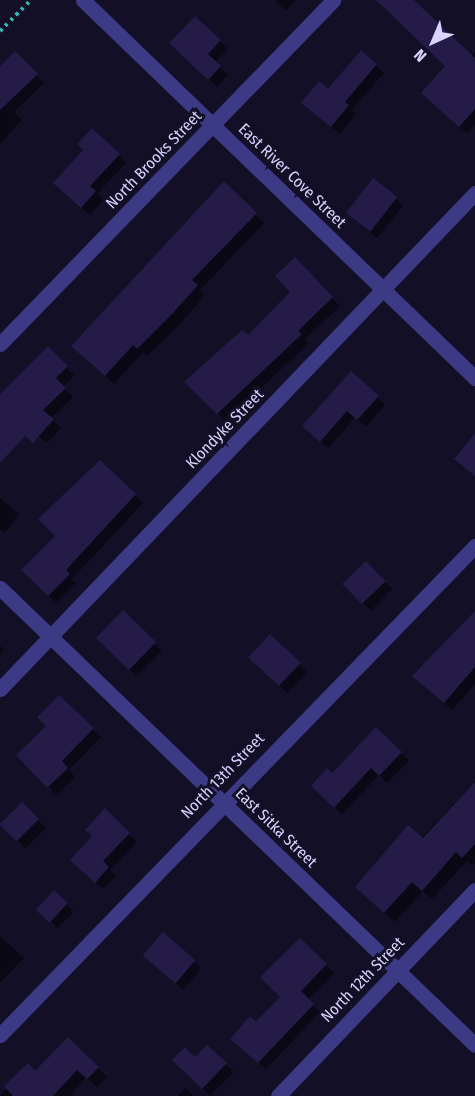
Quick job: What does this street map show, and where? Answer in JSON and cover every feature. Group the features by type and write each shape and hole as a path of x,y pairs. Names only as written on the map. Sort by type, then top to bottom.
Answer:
{"street":[{"name":"East River Cove Street","path":"83,0 475,378"},
{"name":"North Brooks Street","path":"0,344 333,0"},
{"name":"Klondyke Street","path":"0,689 385,290 475,193"},
{"name":"North 13th Street","path":"0,1035 223,802 475,546"},
{"name":"East Sitka Street","path":"0,588 399,969 475,1045"},
{"name":"North 12th Street","path":"278,1096 475,890"}],"path":[{"path":"0,31 31,0"}],"building":[{"path":"376,0 414,0 475,58 475,109 459,127 421,93 445,66"},
{"path":"195,16 221,40 208,54 221,66 208,80 169,43"},
{"path":"361,50 377,64 345,102 349,105 331,127 301,103 319,81 328,89"},
{"path":"15,51 38,74 0,110 0,66"},
{"path":"92,128 120,154 90,186 96,191 81,208 53,183 83,150 77,144"},
{"path":"373,178 397,197 370,232 346,213"},
{"path":"224,181 257,213 192,280 198,285 172,314 137,349 133,345 105,376 71,346"},
{"path":"295,257 333,297 298,331 302,334 217,414 184,382 242,330 248,335 290,292 275,276"},
{"path":"48,346 68,366 56,378 66,388 43,410 54,419 33,443 25,436 0,463 0,394"},
{"path":"351,371 379,396 357,420 347,411 320,442 302,426"},
{"path":"475,433 475,476 454,459"},
{"path":"100,460 136,494 66,570 70,574 48,596 21,570 55,536 38,519"},
{"path":"366,561 385,581 362,604 342,584"},
{"path":"123,610 156,642 129,670 96,638"},
{"path":"475,611 475,667 444,703 412,676"},
{"path":"270,634 301,663 279,686 248,657"},
{"path":"59,695 94,728 62,761 68,768 47,788 16,755 46,726 37,717"},
{"path":"376,727 402,752 379,776 371,768 334,808 311,786 327,768 332,773"},
{"path":"475,782 475,844 462,858 456,852 422,891 412,882 384,913 355,887 408,825 423,838"},
{"path":"22,802 39,819 16,842 0,824"},
{"path":"105,808 130,833 103,861 109,867 95,883 70,860 92,836 85,830"},
{"path":"54,890 68,903 49,923 36,910"},
{"path":"163,932 195,960 175,984 143,955"},
{"path":"300,938 327,964 301,991 314,1004 258,1063 230,1039 250,1016 256,1021 280,997 260,977"},
{"path":"68,1037 99,1067 87,1079 77,1070 53,1096 13,1096 4,1086 28,1063 35,1071"},
{"path":"207,1045 227,1063 202,1089 172,1060 185,1047 195,1057"}]}
